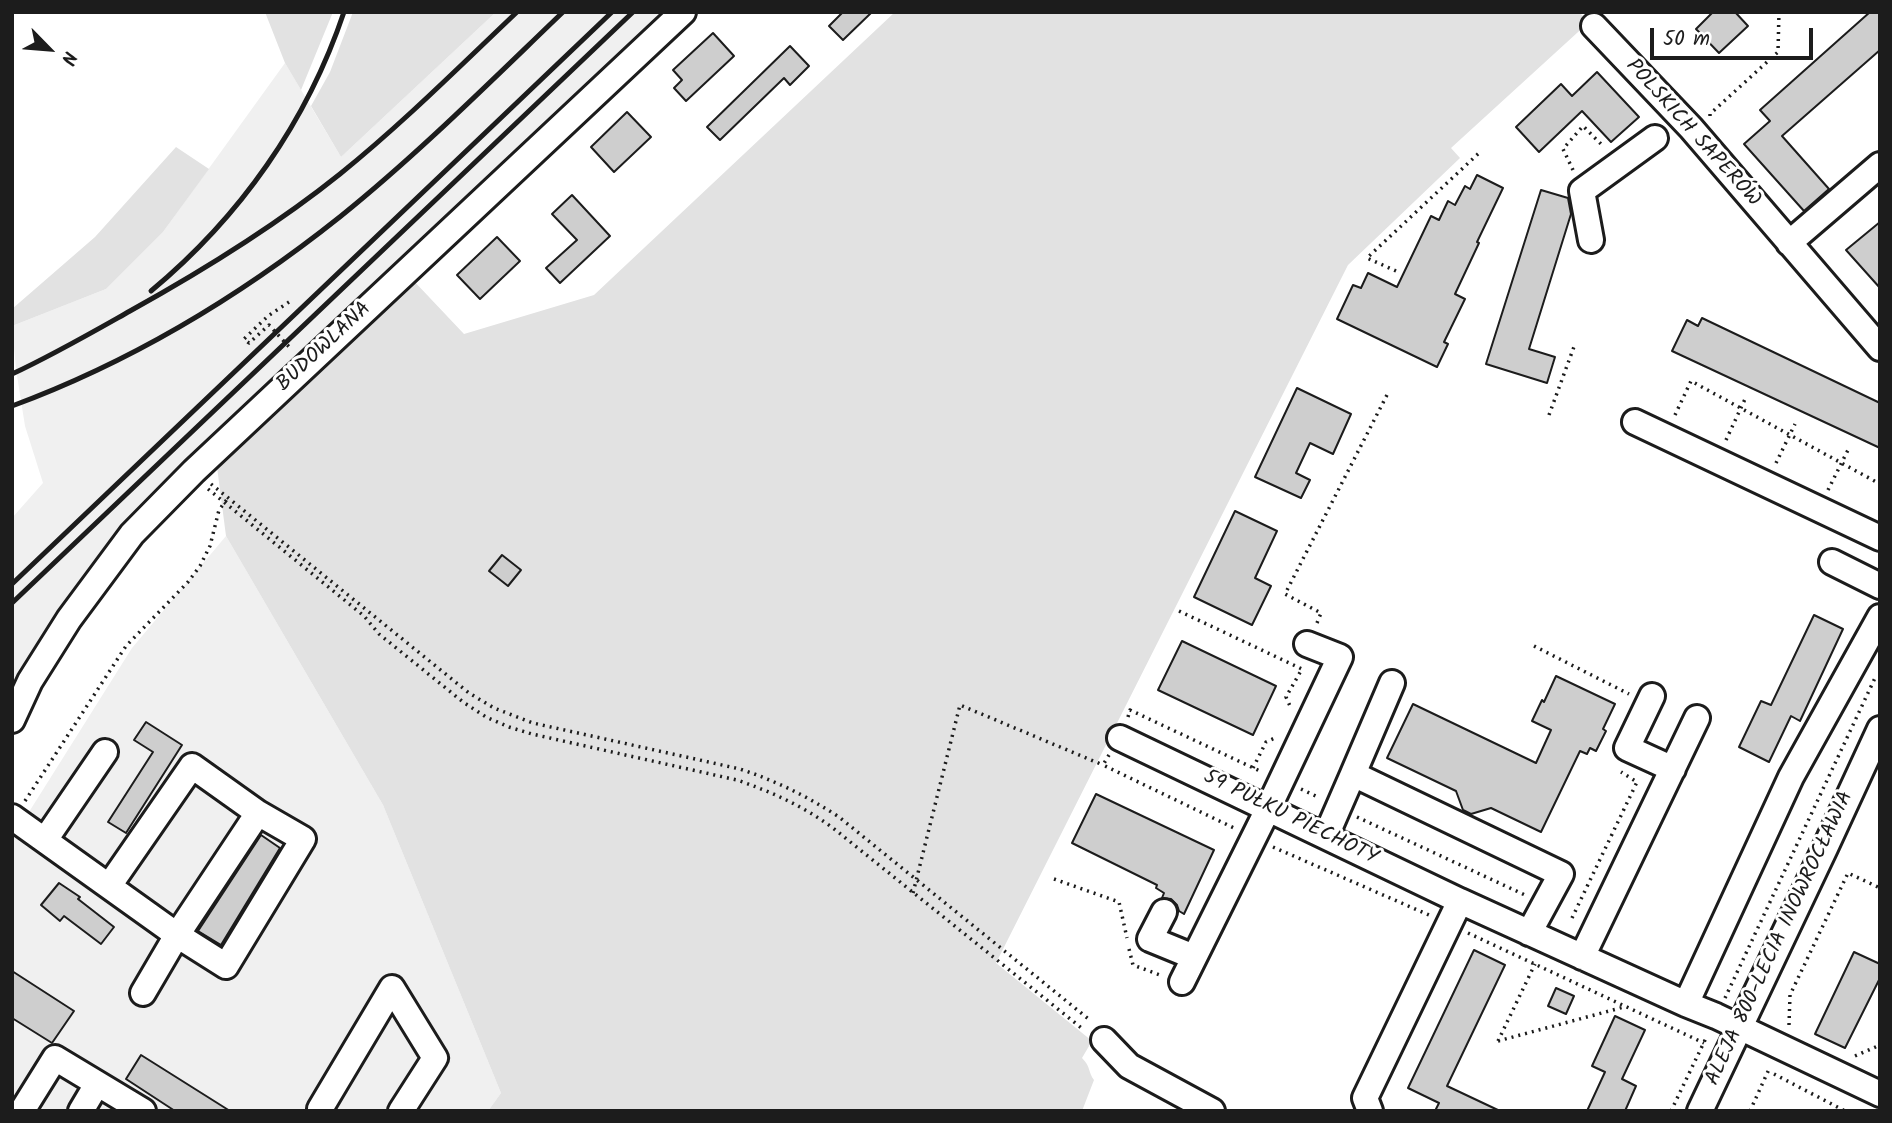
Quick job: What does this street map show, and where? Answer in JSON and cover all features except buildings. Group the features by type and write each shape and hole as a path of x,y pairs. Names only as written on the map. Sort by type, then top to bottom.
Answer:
{"street":[{"name":"BUDOWLANA","path":"12,720 30,681 69,619 132,534 192,473 683,12"},
{"name":"POLSKICH SAPERÓW","path":"1594,26 1690,128 1880,348"},
{"path":"1591,240 1582,191 1655,138"},
{"path":"1789,243 1880,165"},
{"path":"1635,422 1880,538"},
{"path":"1832,562 1880,586"},
{"path":"1686,1004 1791,777 1880,617"},
{"path":"1182,982 1340,657 1307,643"},
{"path":"1325,836 1392,683"},
{"path":"1650,700 1627,748 1673,769"},
{"path":"1582,957 1697,718"},
{"name":"ALEJA 800-LECIA INOWROCŁAWIA","path":"1700,1111 1880,729"},
{"name":"59 PUŁKU PIECHOTY","path":"1120,738 1460,901 1716,1016 1880,1094"},
{"path":"45,840 106,751"},
{"path":"13,817 177,935 226,966 303,839 258,813 192,766 109,886"},
{"path":"1353,774 1560,874 1538,937"},
{"path":"143,993 177,935 258,813"},
{"path":"1370,1111 1365,1098 1460,901"},
{"path":"1164,912 1150,939 1194,957"},
{"path":"320,1109 392,988 435,1058 401,1111"},
{"path":"1104,1040 1129,1066 1212,1111"},
{"path":"22,1111 55,1058 143,1111"},
{"path":"81,1111 97,1084"}],"path":[{"path":"1714,125 1710,114 1778,52 1779,12"},
{"path":"1582,191 1563,149 1583,126 1621,163"},
{"path":"1396,271 1367,258 1479,153"},
{"path":"289,302 268,316 244,338 248,343 269,325 294,352"},
{"path":"1549,415 1575,344"},
{"path":"1665,436 1691,381 1880,484"},
{"path":"1307,643 1321,613 1285,594 1388,393"},
{"path":"1716,461 1746,397"},
{"path":"1765,484 1796,424"},
{"path":"1818,510 1849,448"},
{"path":"192,473 229,498 470,693 494,708 534,723 740,769 797,792 839,817 1103,1030 1104,1040 1096,1040 833,828 792,801 737,780 532,734 486,717 463,702 385,639 364,616 224,503 192,473"},
{"path":"13,817 126,646 200,566 210,546 219,510 229,498"},
{"path":"1179,611 1302,669 1286,697 1293,714"},
{"path":"1534,646 1650,700"},
{"path":"1671,1111 1880,667"},
{"path":"914,893 960,705 1103,765"},
{"path":"1225,823 1266,742 1285,734"},
{"path":"1572,918 1637,782 1618,771"},
{"path":"1750,1111 1790,1022 1790,995 1848,873 1880,888"},
{"path":"1054,879 1119,902 1133,965 1182,982"},
{"path":"1538,937 1498,1041 1625,1007"},
{"path":"1774,1074 1845,1111"}],"shaded area":[{"path":"265,12 333,12 301,90 285,63"},
{"path":"353,12 496,12 341,157 311,106 330,72"},
{"path":"496,12 666,12 578,92 188,463 12,694 12,518 43,483 25,426 12,326 106,289 163,232 285,63 341,157"},
{"path":"895,12 1579,12 1589,22 1451,148 1460,158 1348,265 996,963 1092,1041 1082,1058 1094,1080 1082,1111 488,1111 501,1093 383,805 226,536 217,467 412,279 464,334 594,295"},
{"path":"176,147 209,169 163,232 106,289 12,326 12,309 95,237"},
{"path":"226,536 383,805 501,1093 488,1111 12,1111 12,839 132,648"}],"railway":[{"path":"151,291 213,232 267,165 311,92 344,12"},
{"path":"12,374 72,344 185,280 290,212 386,135 517,12"},
{"path":"12,406 100,369 142,347 265,273 341,216 398,167 563,12"},
{"path":"12,584 612,12"},
{"path":"12,603 633,12"}]}
